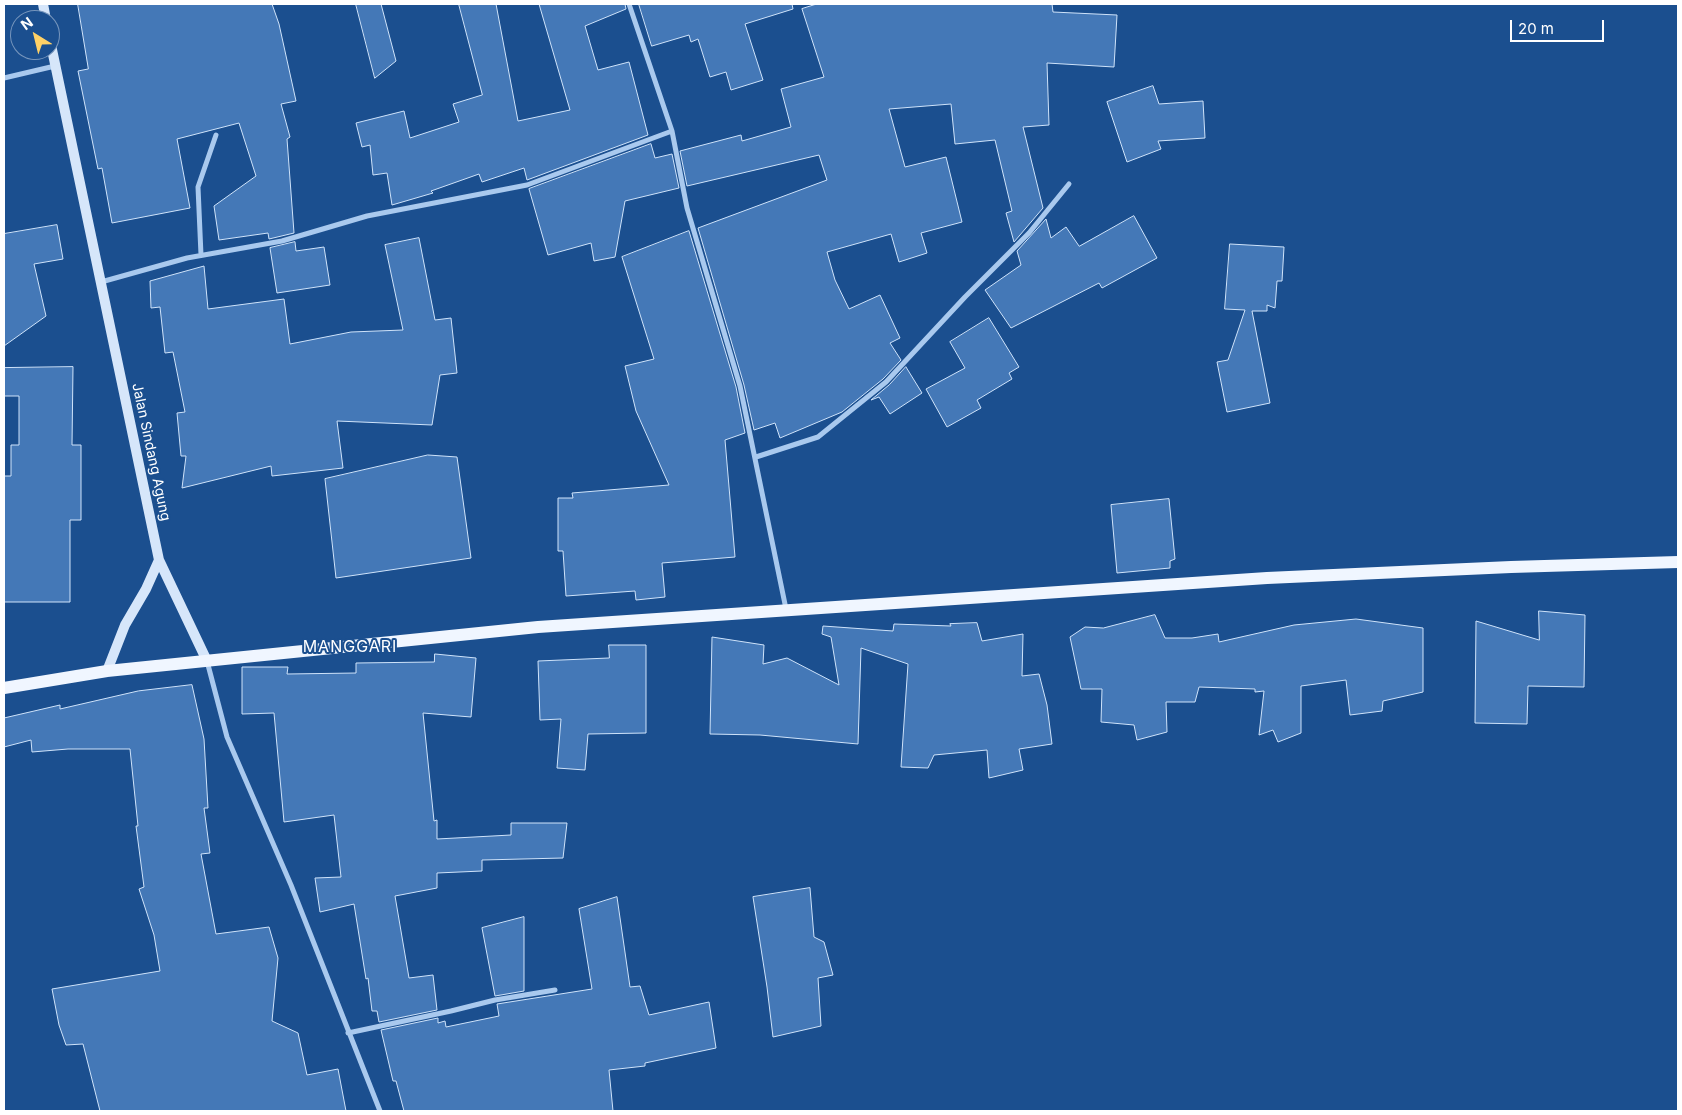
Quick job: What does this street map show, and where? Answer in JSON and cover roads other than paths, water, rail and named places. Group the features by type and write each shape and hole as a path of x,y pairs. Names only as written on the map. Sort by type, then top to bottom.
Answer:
{"main road":[{"name":"Jalan Sindang Agung","path":"54,60 159,560 207,661"},
{"path":"108,671 125,625 146,589 159,560"},
{"path":"4,688 108,671 538,628 1267,578 1511,567 1678,562"}],"street":[{"path":"629,4 672,131 687,208 740,386 786,610"},
{"path":"4,78 55,66"},
{"path":"100,282 200,255 282,241 367,216 527,184 672,131"},
{"path":"200,255 198,187 216,134"},
{"path":"756,457 818,437 886,382 965,297 1029,233 1069,184"},
{"path":"207,661 227,737 291,885 380,1111"},
{"path":"348,1033 451,1012 495,1000 555,990"}],"district":[{"name":"MANGGARI","path":"350,647"}]}
